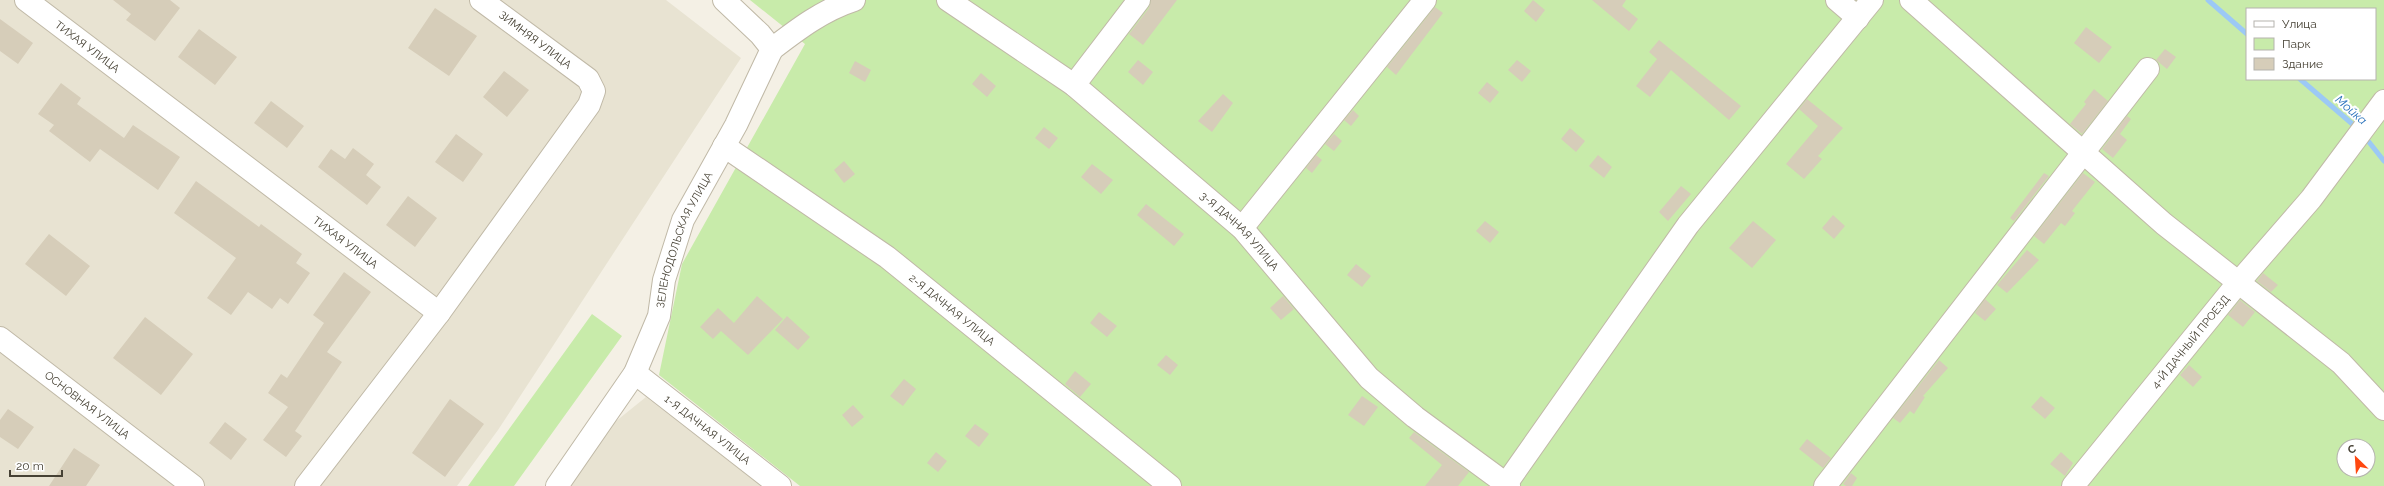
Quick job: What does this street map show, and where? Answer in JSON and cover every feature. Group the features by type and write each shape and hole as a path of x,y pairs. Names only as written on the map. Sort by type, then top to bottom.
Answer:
{"street":[{"name":"ТИХАЯ УЛИЦА","path":"26,0 439,313"},
{"name":"ЗИМНЯЯ УЛИЦА","path":"439,313 589,105 594,91 588,79 482,0"},
{"path":"724,0 760,34 772,49 798,29 823,13 854,0"},
{"name":"3-Я ДАЧНАЯ УЛИЦА","path":"948,0 1074,85 1242,228 1369,378 1388,396 1507,485"},
{"path":"1074,85 1139,0"},
{"path":"1242,228 1425,0"},
{"path":"1837,0 1858,18"},
{"path":"1507,485 1688,225 1872,0"},
{"path":"1911,0 2082,154 2164,224 2341,363 2384,409"},
{"name":"ЗЕЛЕНОДОЛЬСКАЯ УЛИЦА","path":"558,486 636,373 659,316 664,280 683,220 764,70 772,49"},
{"path":"1825,486 2148,69"},
{"name":"4-Й ДАЧНЫЙ ПРОЕЗД","path":"2072,486 2238,283 2311,199 2384,101"},
{"name":"2-Я ДАЧНАЯ УЛИЦА","path":"724,146 887,258 1170,486"},
{"path":"306,486 439,313"},
{"name":"ОСНОВНАЯ УЛИЦА","path":"0,338 193,486"},
{"name":"1-Я ДАЧНАЯ УЛИЦА","path":"636,373 780,486"}],"shaded area":[{"path":"0,0 666,0 741,58 498,430 457,486 0,486"},
{"path":"646,397 761,486 568,486 610,426"}],"green space":[{"path":"750,0 2384,0 2384,486 800,486 659,375 682,264 805,44"},
{"path":"592,314 622,336 514,486 468,486"}],"building":[{"path":"113,0 170,0 180,8 155,41 126,20 131,14"},
{"path":"1151,0 1177,0 1143,45 1129,34 1149,8"},
{"path":"1533,0 1545,10 1536,22 1524,11"},
{"path":"1592,0 1626,0 1622,6 1638,19 1629,31"},
{"path":"1435,7 1443,13 1396,75 1387,67"},
{"path":"435,8 477,36 449,76 408,48"},
{"path":"0,19 33,43 18,64 0,51"},
{"path":"2086,27 2112,47 2099,63 2074,43"},
{"path":"199,29 237,57 215,85 178,57"},
{"path":"1659,40 1741,106 1729,120 1671,70 1650,97 1636,86 1657,59 1649,52"},
{"path":"2165,49 2176,57 2167,69 2156,60"},
{"path":"1138,60 1153,72 1143,85 1128,72"},
{"path":"1517,60 1531,71 1522,82 1508,70"},
{"path":"855,61 871,70 865,82 849,73"},
{"path":"504,71 529,90 507,117 483,97"},
{"path":"981,73 996,86 987,97 972,84"},
{"path":"1487,82 1499,92 1490,103 1478,93"},
{"path":"61,83 81,98 77,104 124,138 133,125 180,157 158,190 100,149 90,162 49,131 54,125 38,114"},
{"path":"2094,89 2108,101 2082,134 2070,124 2086,104 2084,102"},
{"path":"1223,94 1233,103 1212,132 1198,121"},
{"path":"1807,99 1843,128 1818,156 1822,159 1804,179 1786,164 1818,126 1799,109"},
{"path":"271,101 304,126 287,148 254,123"},
{"path":"1353,110 1359,116 1351,126 1344,120"},
{"path":"2127,116 2131,119 2120,134 2127,140 2113,158 2102,149"},
{"path":"1044,127 1058,138 1049,149 1035,138"},
{"path":"1570,128 1585,141 1576,152 1561,139"},
{"path":"456,134 483,154 463,182 435,162"},
{"path":"1334,134 1342,141 1334,151 1325,144"},
{"path":"353,148 374,164 366,175 381,187 367,205 318,167 331,149 345,159"},
{"path":"1316,155 1322,160 1312,173 1306,168"},
{"path":"1598,155 1612,167 1604,178 1589,166"},
{"path":"844,161 855,174 844,183 834,170"},
{"path":"1092,164 1113,180 1101,194 1081,177"},
{"path":"2044,173 2049,176 2014,221 2010,218"},
{"path":"2083,173 2095,182 2072,211 2075,213 2065,226 2061,223 2044,244 2034,236"},
{"path":"196,181 259,227 261,224 302,254 296,263 310,273 288,304 280,298 272,309 248,292 231,315 207,298 236,258 174,213"},
{"path":"1681,186 1691,194 1668,221 1659,212"},
{"path":"408,196 437,218 415,247 386,225"},
{"path":"1146,204 1184,234 1174,246 1137,215"},
{"path":"1833,215 1845,226 1834,239 1822,228"},
{"path":"1485,221 1499,232 1490,243 1476,231"},
{"path":"1753,221 1776,240 1752,268 1729,248"},
{"path":"49,234 90,266 66,296 25,264"},
{"path":"2027,250 2039,260 2007,293 1997,285"},
{"path":"1356,264 1371,276 1362,287 1347,275"},
{"path":"344,272 371,292 327,352 342,362 295,431 302,436 286,457 263,440 288,407 268,393 281,374 287,378 324,323 313,315"},
{"path":"2263,273 2278,285 2271,292 2257,281"},
{"path":"757,296 783,319 748,355 721,331 713,339 700,327 718,308 734,323"},
{"path":"1283,296 1294,309 1281,320 1270,308"},
{"path":"1985,299 1996,309 1985,321 1975,313"},
{"path":"2240,300 2255,312 2243,327 2228,315"},
{"path":"1099,312 1117,326 1107,337 1090,323"},
{"path":"787,316 810,337 798,350 775,330"},
{"path":"145,317 193,354 161,395 113,358"},
{"path":"1166,355 1178,365 1170,375 1157,365"},
{"path":"1939,360 1948,368 1923,396 1925,397 1914,414 1910,411 1900,423 1893,418"},
{"path":"2189,365 2202,377 2193,387 2180,375"},
{"path":"1075,371 1091,384 1080,397 1065,384"},
{"path":"904,379 916,389 903,406 890,396"},
{"path":"1362,396 1378,407 1364,426 1348,415"},
{"path":"2041,396 2055,408 2045,419 2031,407"},
{"path":"450,399 484,424 445,477 412,453"},
{"path":"853,405 864,417 852,427 842,415"},
{"path":"8,409 34,427 18,449 0,437 0,420"},
{"path":"225,422 247,439 231,460 209,443"},
{"path":"975,424 989,434 979,447 965,436"},
{"path":"1414,432 1469,472 1458,486 1425,486 1442,465 1409,438"},
{"path":"1807,439 1831,458 1823,468 1799,449"},
{"path":"74,448 100,465 86,486 49,486"},
{"path":"936,452 947,461 938,472 927,463"},
{"path":"2061,452 2073,463 2065,476 2050,464"},
{"path":"1851,473 1857,478 1852,486 1846,486 1843,484"}],"waterway":[{"name":"Мойка","path":"2208,0 2246,33"},
{"name":"Мойка","path":"2301,80 2357,128"},
{"name":"Мойка","path":"2365,137 2384,161"}]}
